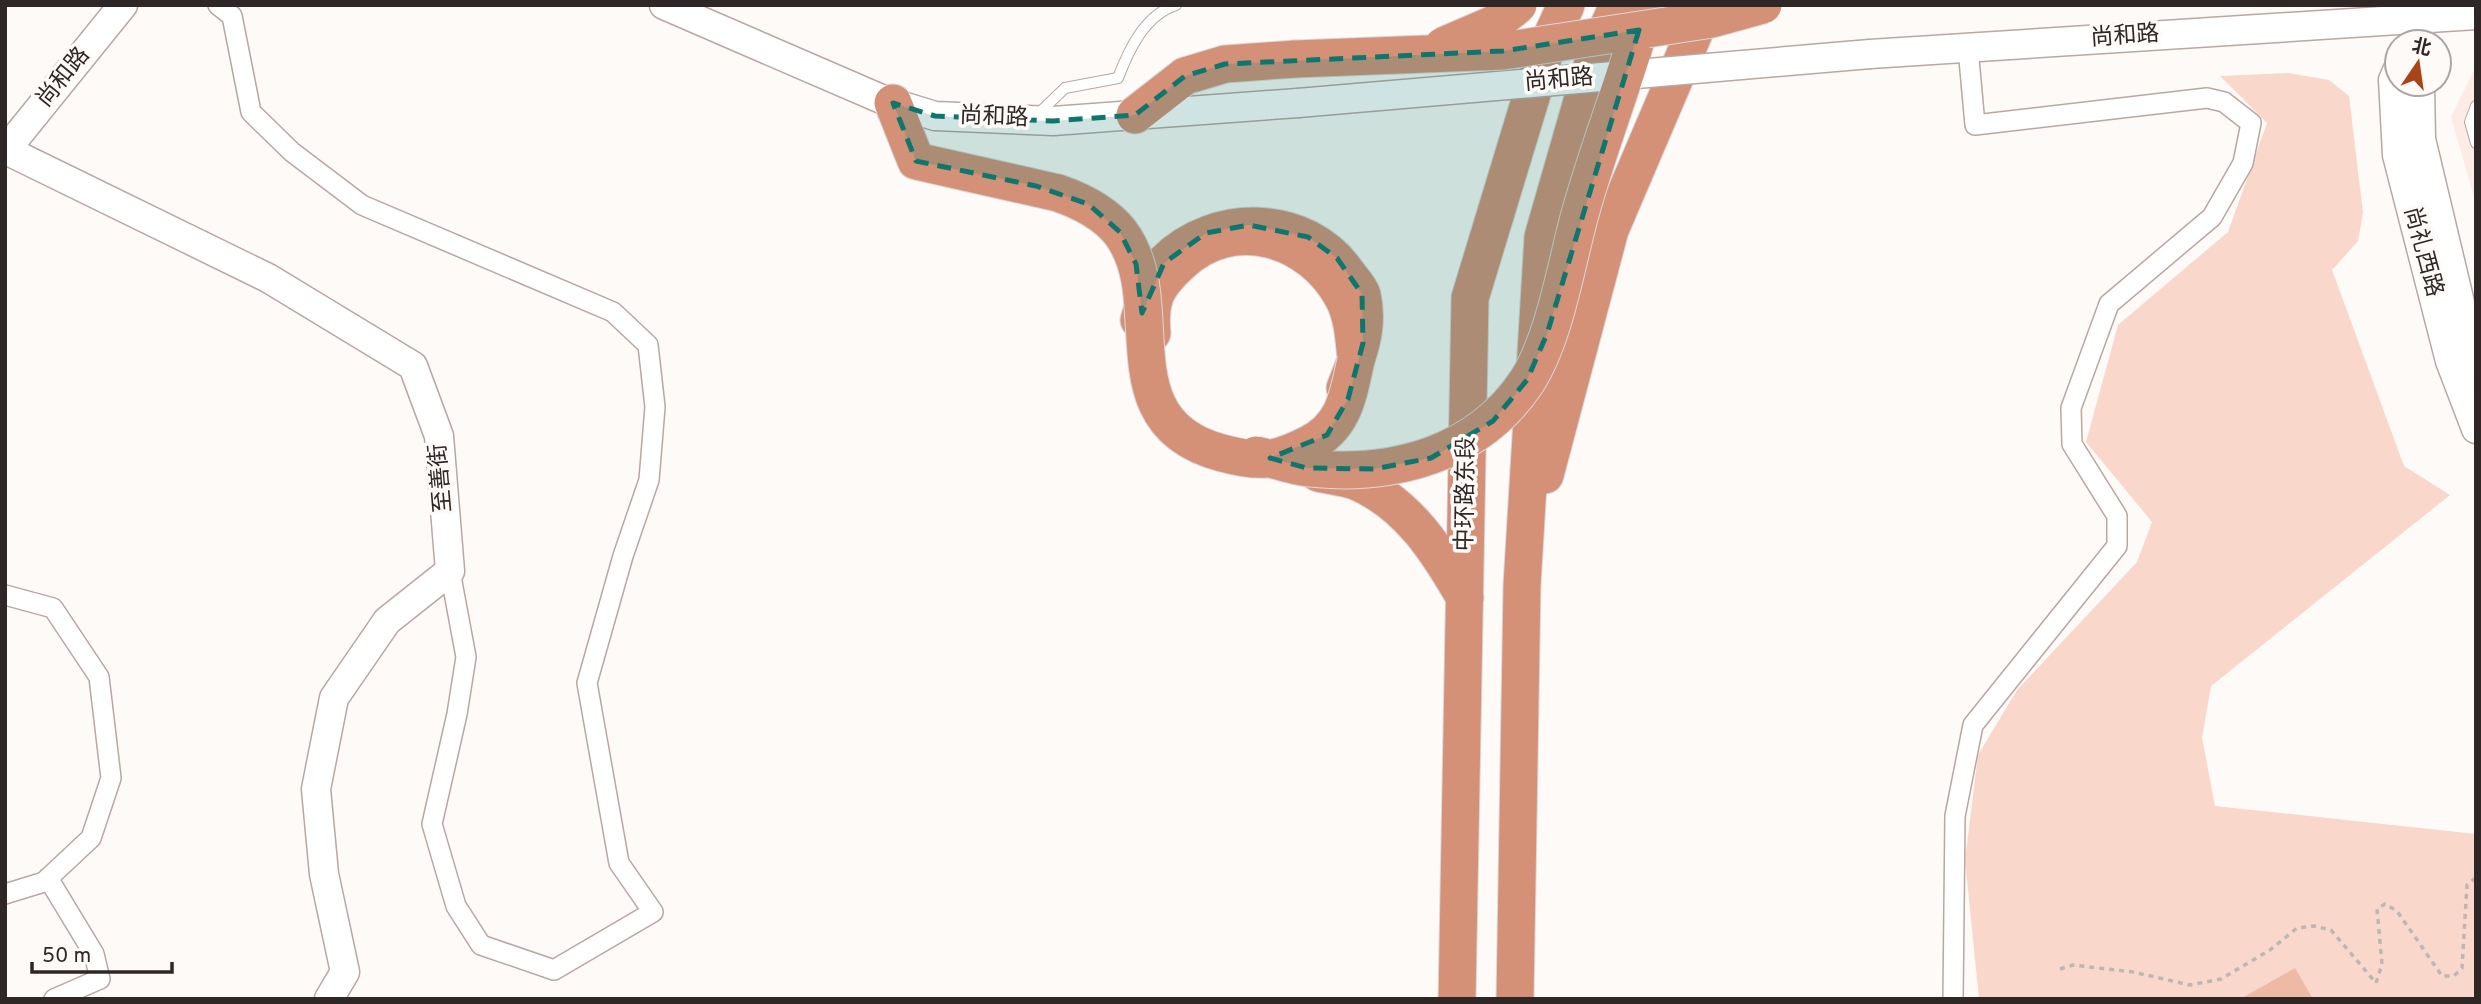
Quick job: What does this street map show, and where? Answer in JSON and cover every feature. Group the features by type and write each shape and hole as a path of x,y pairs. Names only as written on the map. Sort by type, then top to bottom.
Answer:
{"highway":[{"path":"1515,999 1525,550 1543,237 1595,56 1618,5"},
{"path":"893,103 916,161 1058,193 1088,204 1120,232 1136,264 1146,360 1159,410 1181,435 1213,451 1256,462 1292,453 1327,435 1348,399 1356,360 1353,325 1343,297 1311,258 1273,239 1229,235 1193,251 1164,278 1150,303 1157,377 1164,396 1183,420 1213,442 1256,455 1307,468 1374,469 1431,458 1493,421 1527,380 1547,334 1581,210 1647,5"},
{"path":"1525,550 1610,230 1706,5"},
{"path":"1135,115 1185,76 1225,64 1503,51 1712,19 1763,5"},
{"path":"1415,54 1460,41 1534,7"},
{"name":"中环路东段","path":"1457,999 1470,298 1545,51 1534,7"},
{"path":"1256,455 1274,453 1293,444 1328,414 1345,388 1363,343 1362,294 1337,258 1308,237 1278,228 1249,225 1206,233 1164,262 1149,287 1135,338 1138,375 1149,404 1177,439 1212,459 1355,481 1390,503 1422,530 1465,598"}],"street":[{"name":"尚和路","path":"6,151 123,5"},
{"path":"218,5 232,16 251,112 292,152 362,205 613,312 648,345 655,407 649,480 623,556 587,683 619,863 653,912 554,970 481,945 456,906 432,824 457,714 466,657 450,571 387,621 334,698 316,789 324,874 345,972 329,999"},
{"name":"尚和路","path":"664,5 893,103 935,116 1032,120 1298,103 1870,54 2417,27 2476,15"},
{"path":"1953,999 1955,816 1973,725 2117,546 2117,516 2072,443 2071,408 2109,303 2212,217 2243,163 2251,123 2224,102 2207,98 1975,125 1968,48"},
{"name":"尚礼西路","path":"2394,98 2397,155 2450,361 2476,429"},
{"name":"尚礼西路","path":"2420,98 2421,139 2476,370"},
{"name":"至善街","path":"6,151 268,278 413,366 439,436 450,571"},
{"path":"5,594 53,608 99,677 111,778 91,838 48,878 5,894"},
{"path":"48,878 94,954 100,979 54,999"}],"lane":[{"path":"1032,120 1065,88 1118,78 1129,50 1149,23 1176,5"},
{"path":"2476,106 2470,122 2476,143"}],"path":[{"path":"2060,969 2073,965 2133,972 2190,985 2221,979 2270,950 2297,928 2314,926 2330,930 2376,983 2382,964 2377,909 2385,904 2397,911 2442,976 2454,976 2462,968 2467,885 2474,879 2476,882"}],"highlighted area":[{"path":"1639,30 1547,334 1527,380 1493,421 1431,458 1374,469 1307,468 1270,458 1327,435 1348,399 1363,343 1362,294 1337,258 1308,237 1249,225 1206,233 1164,263 1142,313 1136,264 1120,232 1088,204 1036,186 916,161 893,103 935,116 1053,121 1135,115 1185,76 1225,64 1503,51"}],"shaded area":[{"path":"2476,66 2476,204 2451,117"},
{"path":"2288,73 2329,80 2349,96 2363,213 2358,241 2332,270 2404,466 2450,495 2211,686 2202,738 2215,806 2476,834 2476,998 1979,999 1965,860 1978,755 2017,690 2137,562 2152,522 2086,442 2118,325 2228,232 2267,123 2220,76"},
{"path":"2295,968 2313,999 2240,999"}]}
